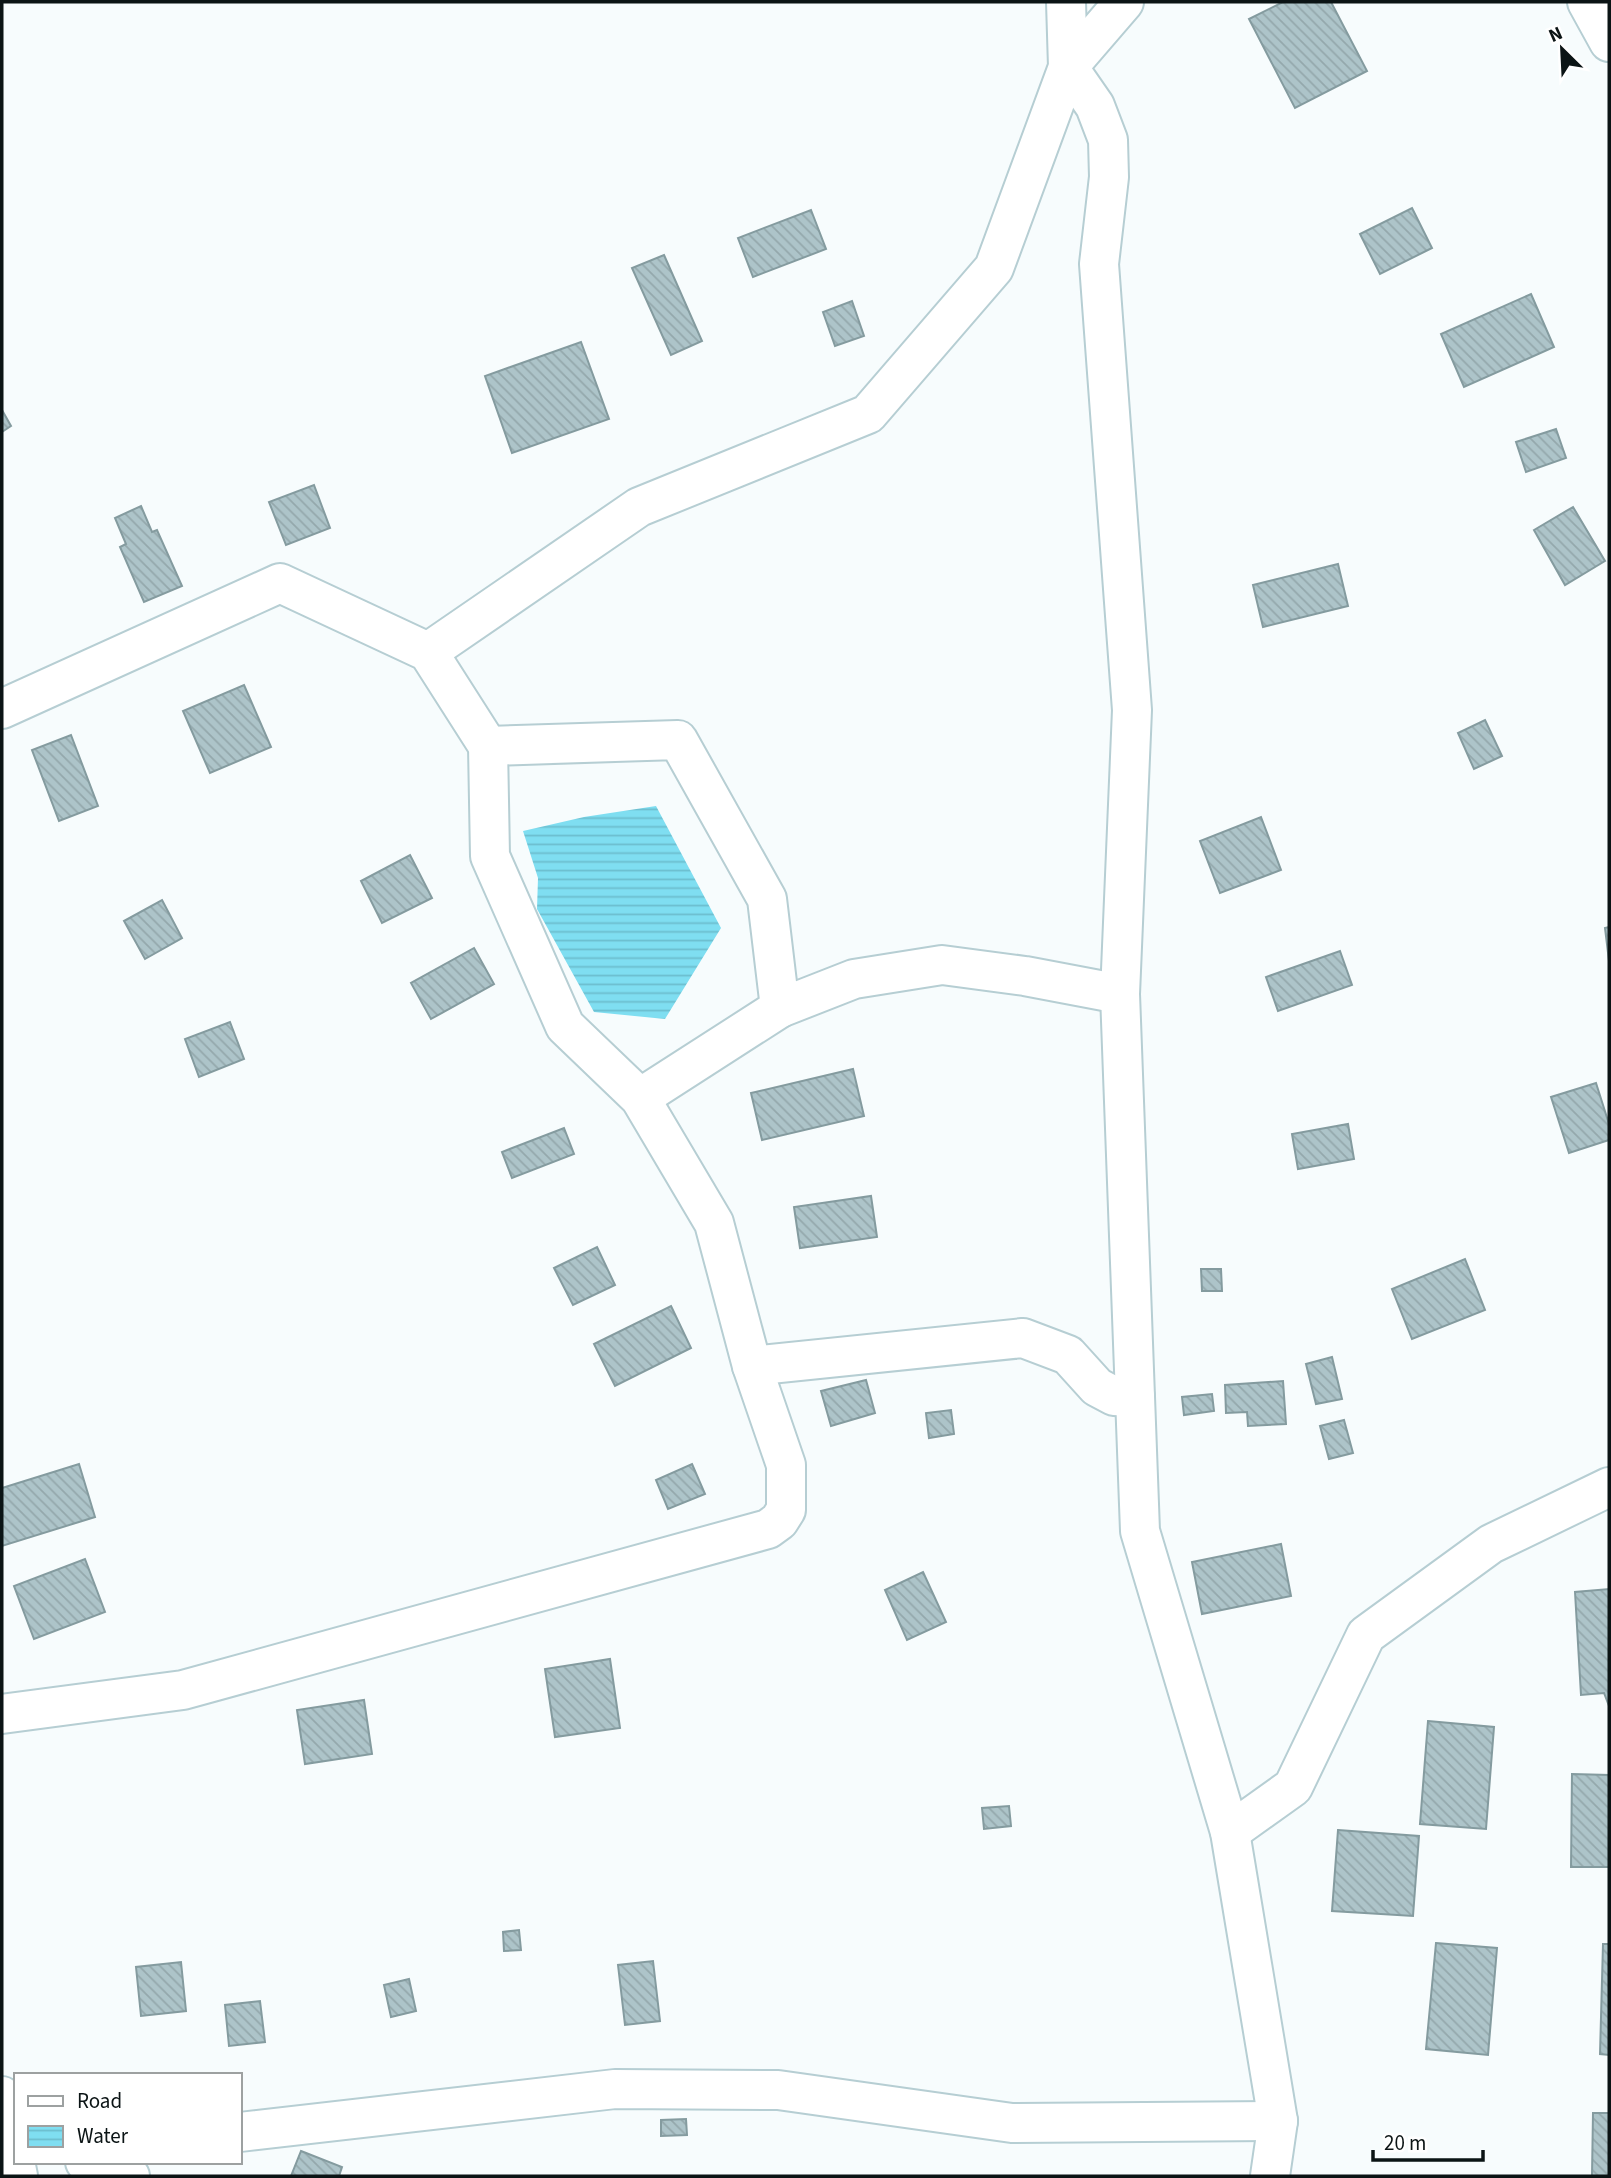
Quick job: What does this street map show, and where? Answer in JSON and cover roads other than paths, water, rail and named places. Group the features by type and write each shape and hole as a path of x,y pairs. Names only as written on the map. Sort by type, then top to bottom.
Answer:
{"street":[{"path":"1066,2 1069,67 1094,106 1108,140 1109,177 1099,264 1132,710 1120,994 1140,1531 1230,1832 1278,2121 1270,2176"},
{"path":"428,652 639,507 868,414 994,268 1069,67 1124,2"},
{"path":"1587,2 1609,42"},
{"path":"2,709 281,583 428,652 488,746 490,856 565,1026 640,1098 714,1223 752,1366 786,1465 786,1510 779,1521 768,1528 183,1690 2,1714"},
{"path":"488,746 678,740 767,899 780,1008"},
{"path":"640,1098 780,1008 854,979 942,965 1025,976 1120,994"},
{"path":"752,1366 1023,1338 1068,1355 1097,1387 1114,1396 1135,1398"},
{"path":"1230,1832 1293,1787 1366,1635 1491,1544 1609,1487"},
{"path":"2,2086 14,2101"},
{"path":"242,2132 615,2089 778,2090 1012,2123 1278,2121"},
{"path":"2,2096 14,2156"},
{"path":"91,2164 130,2176"}],"water":[{"path":"656,806 721,928 665,1019 594,1012 537,909 538,878 523,831 584,817"}]}
